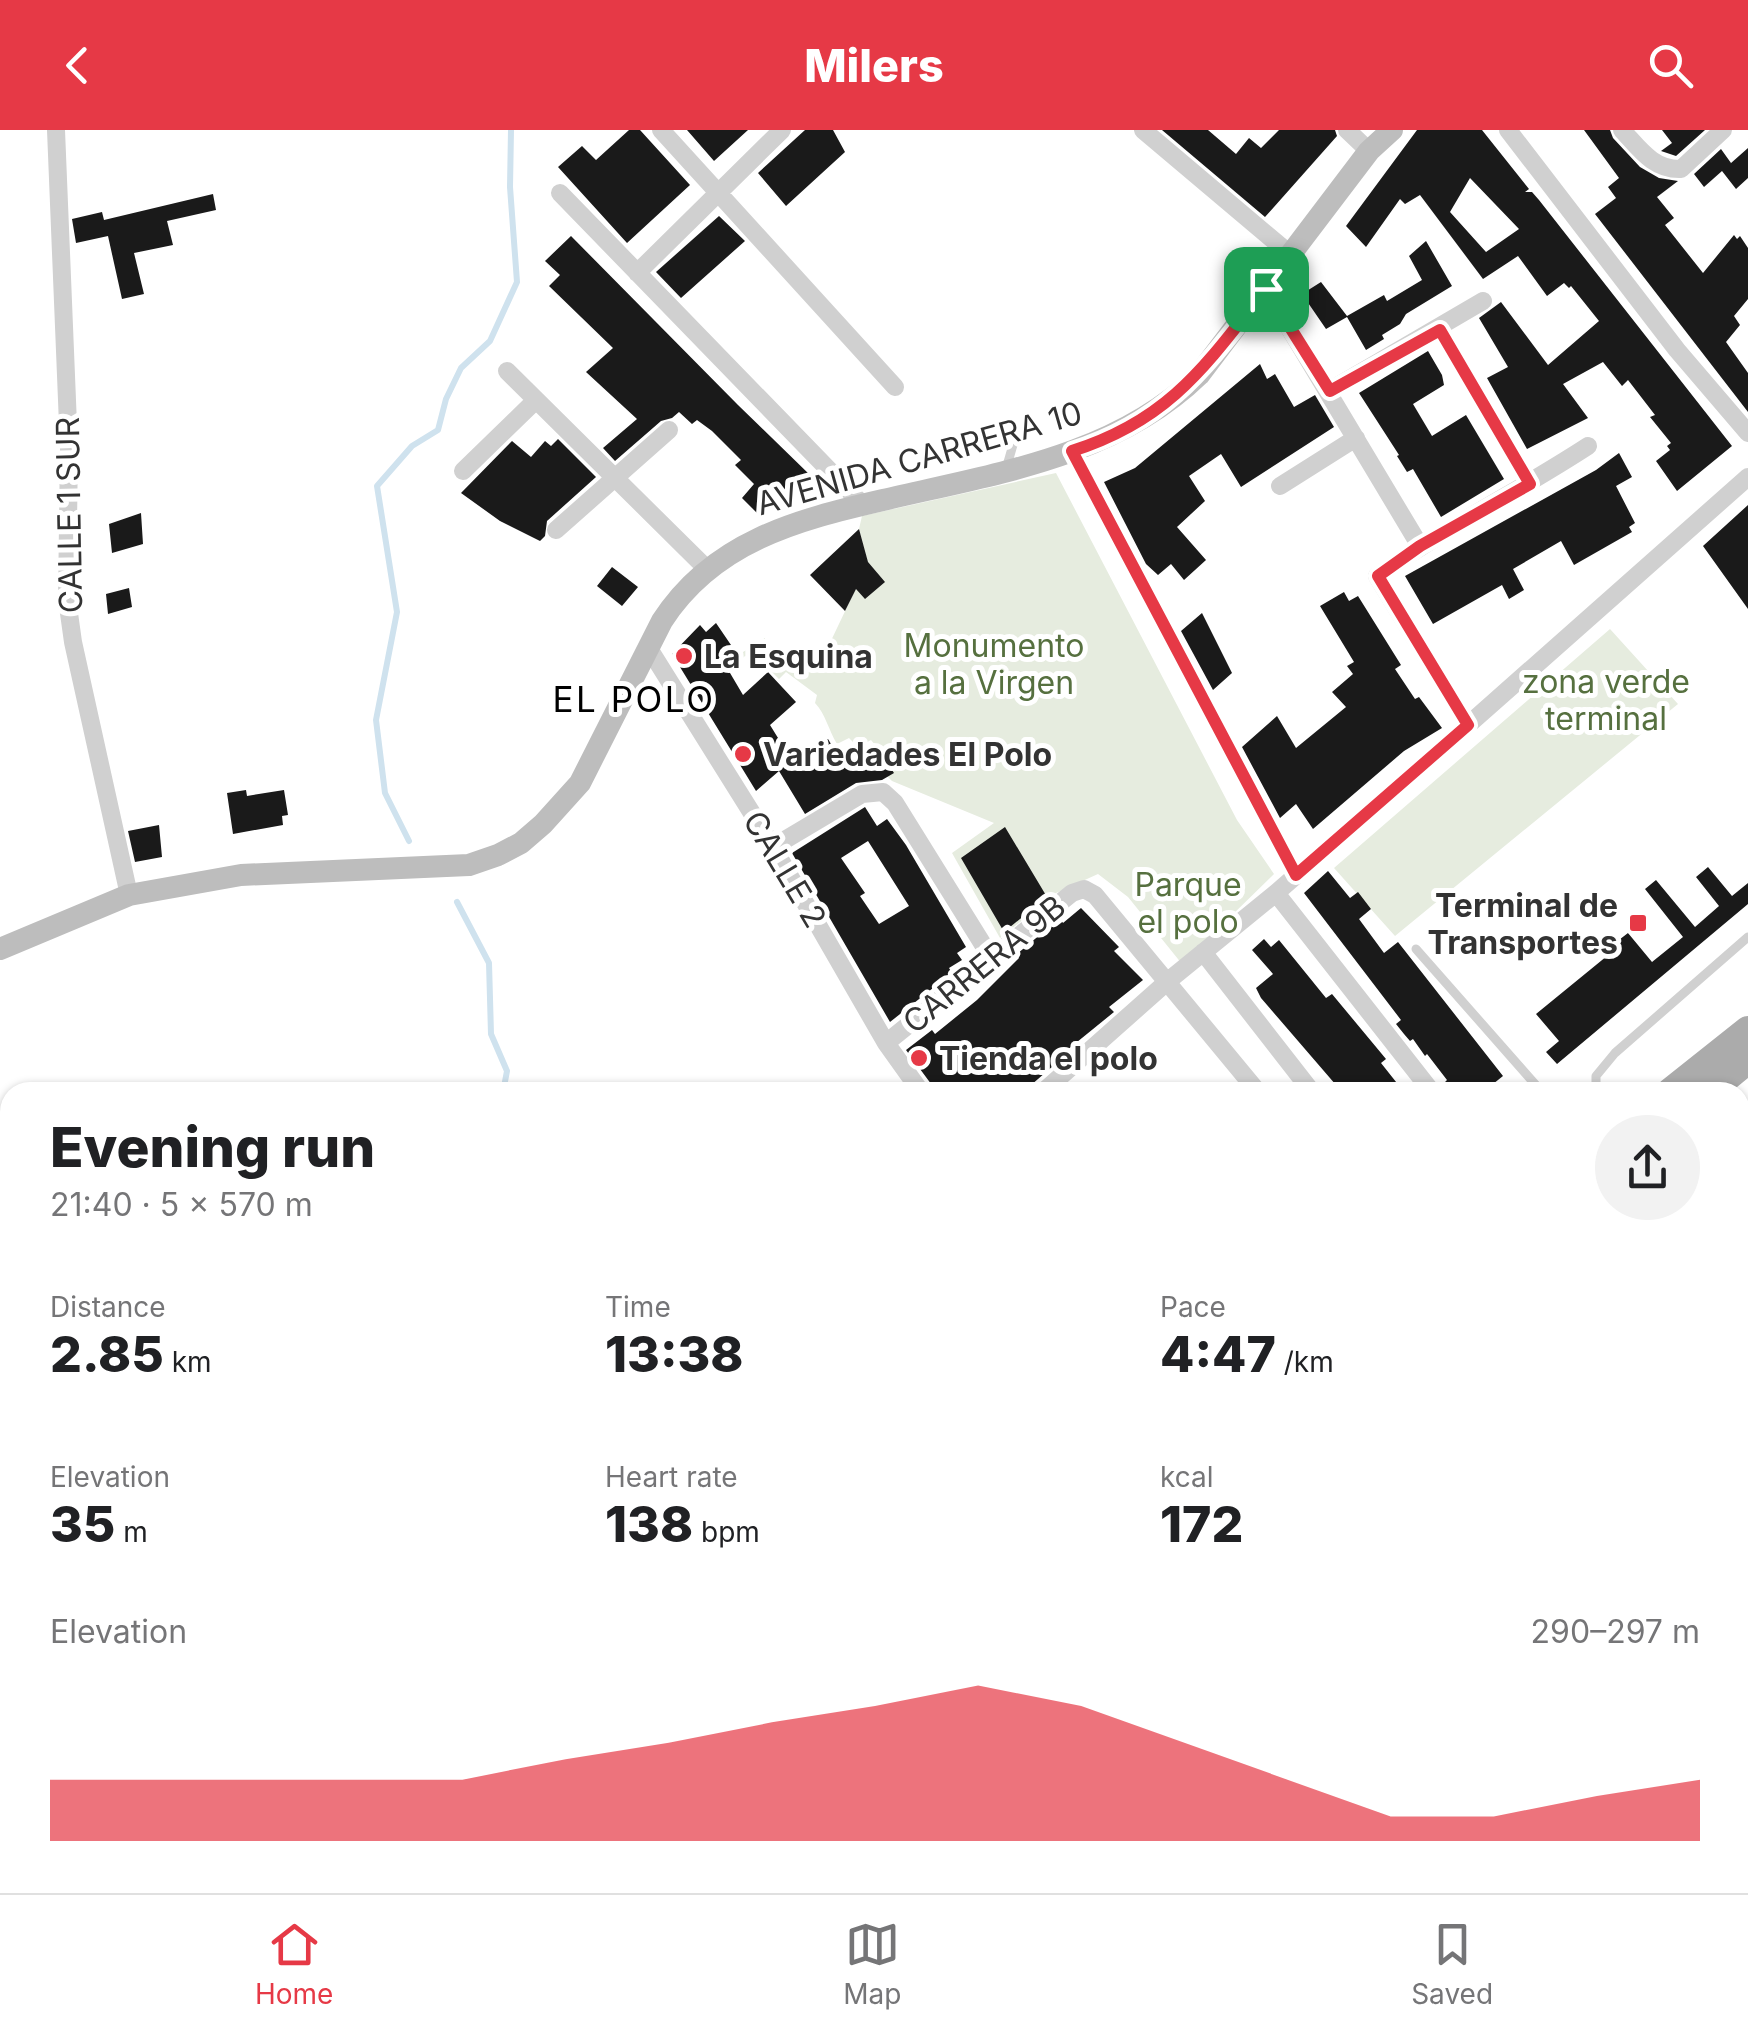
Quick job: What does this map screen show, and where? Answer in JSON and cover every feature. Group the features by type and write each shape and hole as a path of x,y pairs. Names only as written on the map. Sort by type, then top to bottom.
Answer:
{"main road":[{"name":"AVENIDA CARRERA 10","path":"0,949 129,895 241,875 469,865 521,842 580,783 673,604 706,569 742,545 789,524 1072,451 1116,434 1177,396 1199,375 1369,151 1392,130"},
{"path":"1683,1082 1748,1030"},
{"path":"1720,1082 1748,1060"}],"street":[{"name":"CALLE 1 SUR","path":"56,130 69,450 67,598 73,642 129,895"},
{"path":"661,130 895,386"},
{"path":"638,273 782,130"},
{"path":"1143,130 1291,255"},
{"path":"1347,130 1369,151"},
{"path":"1508,130 1676,350 1748,433"},
{"path":"1622,130 1652,161 1681,170 1722,130"},
{"path":"560,193 863,504"},
{"path":"1266,289 1420,546"},
{"path":"1330,391 1440,330 1483,301"},
{"path":"1440,330 1530,484"},
{"path":"507,371 706,569"},
{"path":"463,471 536,400"},
{"path":"556,530 669,430"},
{"path":"1280,486 1356,438"},
{"path":"1468,725 1378,576 1420,546 1588,446"},
{"path":"1072,451 1296,875"},
{"path":"1054,1082 1168,981 1276,893 1748,478"},
{"name":"CALLE 2","path":"648,647 913,1082"},
{"path":"773,847 862,794 883,792 895,803 992,959"},
{"name":"CARRERA 9B","path":"886,1043 1072,893 1084,889 1095,895 1168,981"},
{"path":"1276,893 1424,1082"},
{"path":"1203,952 1304,1082"},
{"path":"1168,981 1250,1082"}],"lane":[{"path":"1006,470 1015,438"},
{"path":"1596,1082 1601,1067 1748,937"},
{"path":"1416,950 1533,1082"}],"green space":[{"name":"Monumento a la Virgen","path":"1056,473 1237,820 1274,874 1182,964 1128,897 1098,874 1056,893 1000,938 952,853 994,823 892,781 883,772 889,762 871,740 858,747 849,738 837,744 815,703 817,695 786,672 779,679 765,665 745,656 729,670 724,664 765,638 765,646 797,655 800,662 828,647 868,563 859,529 862,516"},
{"name":"zona verde terminal","path":"1610,629 1678,704 1395,936 1334,868"}],"building":[{"path":"629,130 640,130 690,185 627,243 558,167 582,146 596,160"},
{"path":"687,130 748,130 714,161"},
{"path":"805,130 833,130 845,152 786,206 758,173"},
{"path":"1162,130 1208,130 1236,154 1249,138 1261,148 1279,130 1335,130 1337,136 1265,217"},
{"path":"1417,130 1482,130 1529,189 1525,192 1532,192 1539,200 1732,446 1677,491 1656,461 1670,450 1667,446 1671,443 1650,417 1655,415 1628,380 1622,386 1603,362 1563,384 1588,418 1527,449 1487,378 1508,367 1479,318 1501,302 1548,365 1599,321 1571,286 1564,283 1547,296 1518,256 1483,279 1420,195 1405,204 1400,199 1366,247 1346,226","holes":["1470,178 1519,229 1486,252 1450,212"]},
{"path":"1584,130 1610,130 1640,167 1659,178 1678,181 1657,197 1674,218 1665,225 1703,273 1734,235 1737,239 1740,236 1748,248 1748,299 1734,316 1740,325 1726,342 1748,373 1748,412 1595,214 1616,198 1608,187 1619,178"},
{"path":"1662,130 1705,130 1676,156 1661,151 1672,143"},
{"path":"1748,148 1748,178 1736,189 1722,171"},
{"path":"1721,149 1731,163 1704,187 1694,174"},
{"path":"213,194 216,210 167,221 173,245 134,253 144,294 122,299 108,236 76,243 72,219 102,212 104,220"},
{"path":"719,216 745,241 681,298 656,272"},
{"path":"571,236 811,476 795,481 758,514 742,498 754,484 735,465 741,460 712,431 697,420 692,424 679,412 661,421 615,461 603,448 637,419 586,372 613,348 549,286 560,275 545,261"},
{"path":"1426,241 1452,286 1406,314 1400,324 1382,335 1384,339 1366,350 1347,317 1326,329 1302,294 1321,282 1347,316 1384,295 1387,301 1422,280 1409,256"},
{"path":"1428,351 1444,385 1413,404 1432,436 1466,415 1504,479 1441,517 1413,469 1407,472 1359,393"},
{"path":"1260,364 1267,379 1275,374 1294,407 1315,395 1334,427 1241,487 1221,454 1189,476 1205,501 1177,527 1206,560 1184,580 1171,564 1158,575 1146,564 1104,482 1135,468"},
{"path":"558,439 596,477 547,521 545,536 540,541 500,521 461,493 512,441 531,457 545,441 551,446"},
{"path":"1619,453 1632,477 1616,486 1635,523 1629,527 1632,532 1574,565 1561,541 1513,569 1524,590 1509,599 1502,585 1433,624 1405,576 1596,470"},
{"path":"1748,505 1748,609 1703,546"},
{"path":"141,513 143,544 112,553 109,524"},
{"path":"859,529 868,562 885,582 865,599 856,589 845,611 810,575"},
{"path":"612,567 638,587 622,606 597,586"},
{"path":"129,588 132,607 108,614 106,594"},
{"path":"1344,592 1349,601 1358,596 1401,665 1395,669 1415,699 1419,697 1442,728 1404,751 1313,829 1296,804 1280,818 1242,747 1277,716 1296,748 1346,707 1332,692 1353,674 1347,666 1354,662 1320,606"},
{"path":"1202,613 1232,673 1213,690 1181,631"},
{"path":"716,623 731,645 720,656 743,695 768,672 796,702 770,725 791,759 828,739 840,759 857,750 863,761 880,752 894,773 882,780 856,783 805,814 779,771 756,791 672,654 700,625 706,632"},
{"path":"246,790 247,796 284,790 288,815 282,816 283,825 233,834 227,793"},
{"path":"865,807 877,826 887,819 966,947 957,953 962,960 949,968 952,973 890,1022 792,853","holes":["868,841 909,906 879,924 860,896 865,893 841,858"]},
{"path":"159,825 162,857 135,862 128,831"},
{"path":"1005,827 1047,897 1004,932 961,858"},
{"path":"1708,867 1732,896 1748,883 1748,904 1557,1064 1546,1052 1559,1041 1536,1014 1618,947 1615,943 1628,933 1652,962 1683,937 1645,889 1656,880 1695,927 1719,906 1696,877"},
{"path":"1328,871 1350,898 1358,892 1371,909 1359,919 1384,953 1398,942 1503,1076 1496,1082 1445,1082 1427,1054 1396,1024 1401,1020 1304,893"},
{"path":"1081,908 1119,947 1114,951 1143,980 1109,1007 1114,1012 1035,1082 930,1082 906,1050 932,1030 935,1034 977,1000 1019,958 1017,954 1060,918 1063,923"},
{"path":"1264,939 1271,947 1279,940 1326,998 1332,994 1386,1059 1381,1063 1396,1082 1333,1082 1261,998 1256,988 1273,974 1252,950"}],"waterway":[{"path":"409,841 385,793 376,720 397,612 377,486 412,446 438,430 446,399 461,368 490,341 517,282 510,187 511,130"},
{"path":"457,902 489,963 491,1034 507,1071 505,1082"}],"place":[{"name":"La Esquina","path":"684,656"},
{"name":"Variedades El Polo","path":"743,754"},
{"name":"Terminal de Transportes","path":"1638,923"},
{"name":"Tienda el polo","path":"919,1058"}],"district":[{"name":"EL POLO","path":"634,699"}],"route":[{"path":"1266,289 1330,391 1440,330 1530,484 1420,546 1378,576 1468,725 1296,875 1072,451 1116,434 1177,396 1199,375 1266,289"}],"park label":[{"name":"Parque el polo","path":"1188,902"}]}
